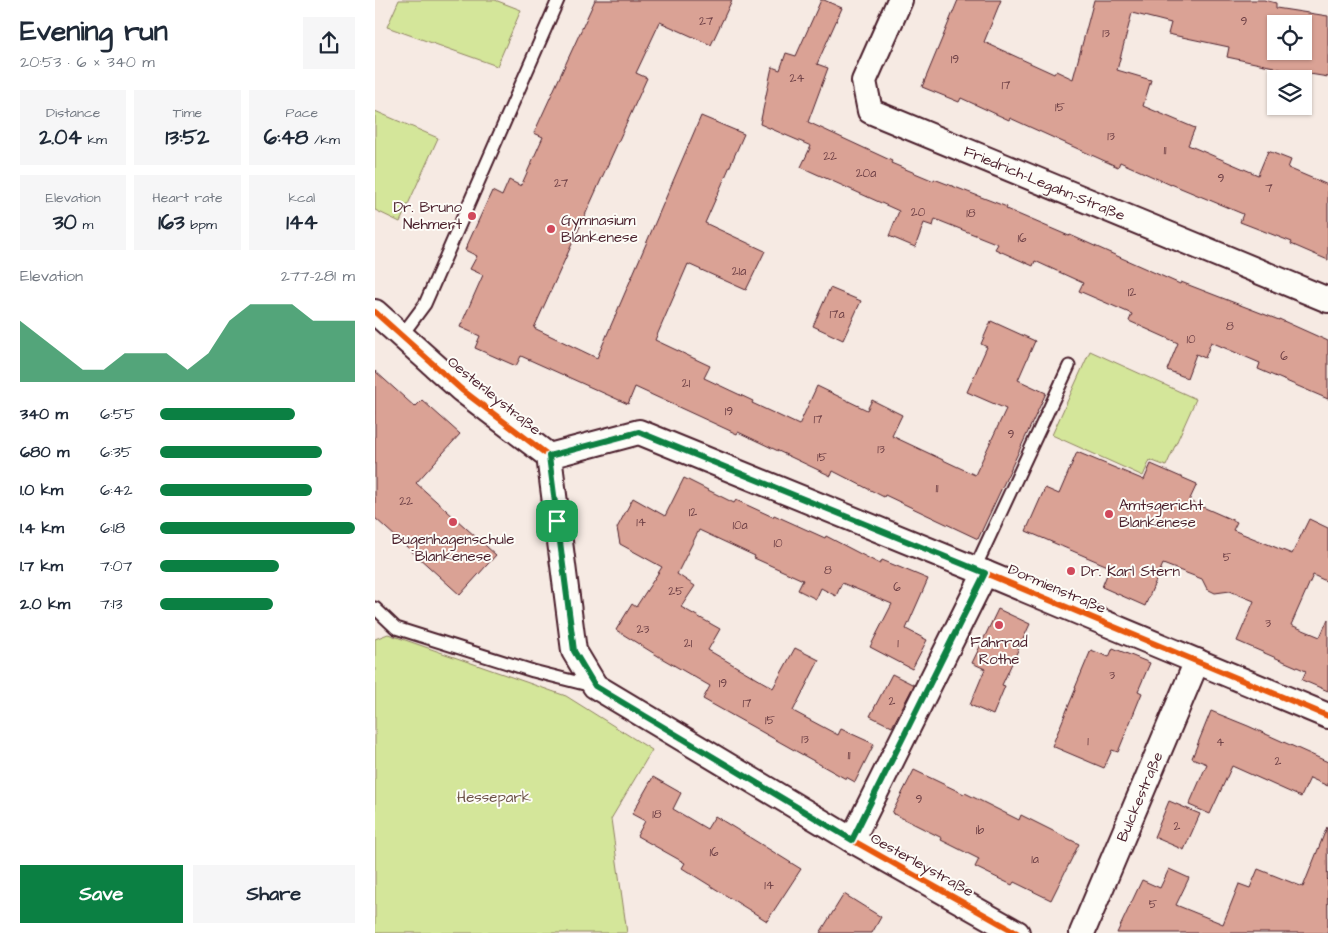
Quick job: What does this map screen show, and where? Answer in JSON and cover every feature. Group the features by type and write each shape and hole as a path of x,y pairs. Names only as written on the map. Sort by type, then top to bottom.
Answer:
{"street":[{"name":"Friedrich-Legahn-Straße","path":"901,0 864,81 870,111 1328,300"},
{"name":"Oesterleystraße","path":"375,312 463,390 549,456 574,651 595,686 852,840 1017,933"},
{"name":"Dormienstraße","path":"549,456 639,432 1328,716"},
{"path":"852,840 980,571"},
{"name":"Bulckestraße","path":"1082,933 1197,661"}],"lane":[{"path":"402,335 425,304 557,0"},
{"path":"980,571 1069,366"},
{"path":"375,608 396,628 533,671 595,686"}],"green space":[{"path":"399,0 495,0 521,10 497,66 387,27"},
{"path":"375,111 438,138 400,222 375,210"},
{"path":"1090,351 1196,399 1166,466 1150,460 1143,476 1052,435"},
{"name":"Hessepark","path":"388,634 566,696 652,750 611,819 627,933 375,933 375,639"}],"building":[{"path":"595,0 732,0 711,45 660,22 636,73 647,78 534,328 597,358 701,116 744,134 705,223 765,251 746,290 688,264 655,340 710,366 704,378 799,425 817,386 867,410 872,400 902,415 892,436 975,475 1006,409 967,392 987,347 981,344 991,321 1035,341 1018,380 1046,393 978,539 885,495 884,497 833,471 831,476 738,432 737,434 635,387 628,404 521,356 516,366 475,348 480,336 460,327 483,275 470,269 477,256 465,250 492,191 502,196 509,180 521,186 543,137 534,133"},
{"path":"821,0 842,8 817,64 828,68 808,122 892,161 891,163 934,181 934,179 1007,207 1006,209 1180,284 1181,282 1279,319 1328,341 1328,399 1258,369 1260,363 1211,342 1205,358 1196,354 1187,378 1167,370 1178,343 1129,321 1132,314 1079,291 1083,283 1035,261 1033,266 995,249 998,244 935,219 933,226 924,223 915,247 889,236 899,211 801,167 811,146 760,124 772,67 780,70 786,53 796,56"},
{"path":"958,0 1001,0 984,42 1054,74 1056,71 1073,79 1094,0 1264,0 1276,3 1276,8 1328,16 1328,77 1312,74 1312,70 1285,70 1227,57 1229,47 1168,34 1171,23 1132,13 1117,70 1151,80 1143,106 1195,128 1188,145 1258,175 1268,151 1291,160 1288,168 1328,185 1328,260 1291,244 1292,242 1240,222 1243,214 1120,162 1118,167 961,98 959,102 922,87"},
{"path":"830,288 861,301 843,340 813,326"},
{"path":"375,371 415,407 422,400 460,434 416,483 496,555 460,595 375,518"},
{"path":"1077,452 1144,480 1151,464 1197,484 1189,501 1237,522 1233,530 1292,554 1309,519 1328,528 1328,582 1313,575 1291,625 1320,637 1328,619 1328,691 1302,680 1306,671 1237,641 1254,601 1230,591 1215,593 1207,589 1202,579 1163,564 1145,606 1102,587 1110,567 1026,531 1045,488 1059,494"},
{"path":"684,478 734,503 736,500 825,538 826,536 880,564 882,560 928,579 906,629 927,640 912,669 870,647 892,604 842,583 836,596 821,588 816,599 798,590 803,580 699,530 677,574 695,586 681,607 720,629 708,650 773,688 795,648 819,660 793,711 838,735 841,729 874,744 855,782 846,777 846,779 703,699 710,686 616,630 632,604 636,607 662,567 620,544 617,528 633,498 665,516"},
{"path":"998,609 1030,624 1002,685 1005,686 993,715 970,705 985,669 972,663"},
{"path":"1113,648 1150,663 1138,691 1142,693 1118,752 1112,750 1104,768 1052,746 1091,650 1109,657"},
{"path":"892,674 914,685 892,727 870,716"},
{"path":"1211,711 1328,762 1328,786 1310,778 1301,797 1232,766 1210,814 1189,805 1207,764 1192,758"},
{"path":"914,770 1019,820 1021,815 1079,844 1051,900 1014,882 1012,885 975,867 979,859 892,813"},
{"path":"653,777 681,793 673,809 707,829 715,816 801,869 767,921 682,868 685,863 637,836 645,821 632,814"},
{"path":"1169,801 1200,814 1184,850 1154,837"},
{"path":"1327,827 1328,933 1117,933 1142,880 1160,888 1169,869 1189,878 1176,905 1223,924 1239,884 1250,888 1258,869 1303,887"},
{"path":"844,894 881,917 872,933 820,933"}],"cycle path":[{"path":"375,312 462,390 549,456 574,651 595,686 852,840 1017,933"},
{"path":"549,456 639,432 1328,716"}],"place":[{"name":"Dr. Bruno Nehmert","path":"472,216"},
{"name":"Gymnasium Blankenese","path":"551,229"},
{"name":"Amtsgericht Blankenese","path":"1109,514"},
{"name":"Bugenhagenschule Blankenese","path":"453,522"},
{"name":"Dr. Karl Stern","path":"1071,571"},
{"name":"Fahrrad Rothe","path":"999,625"}],"route":[{"path":"639,432 985,573 852,840 595,686 574,651 557,521 549,456 639,432"}]}
